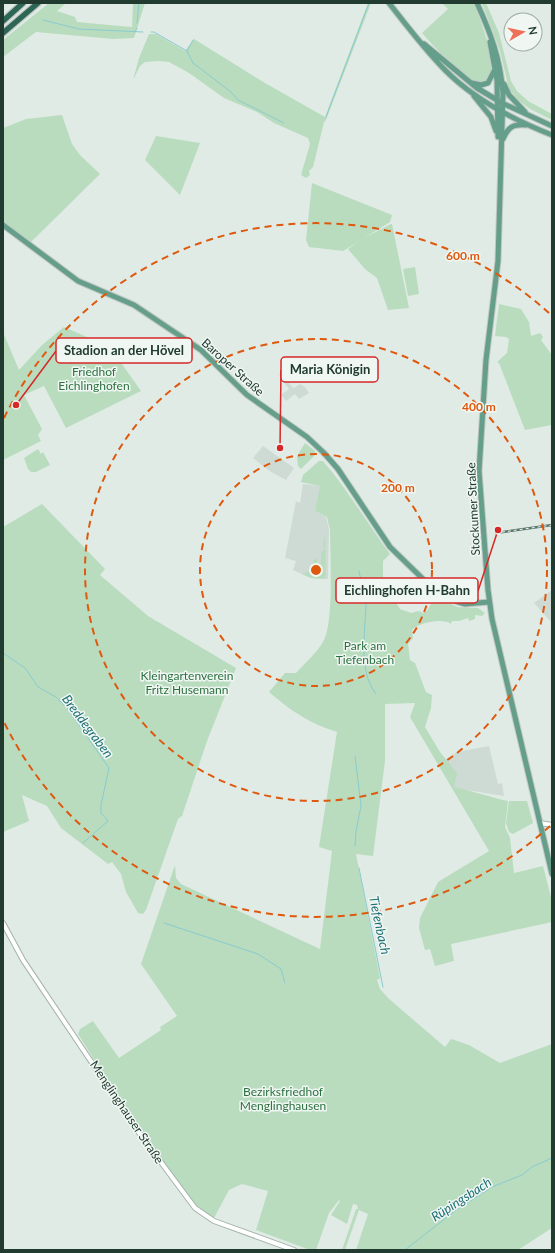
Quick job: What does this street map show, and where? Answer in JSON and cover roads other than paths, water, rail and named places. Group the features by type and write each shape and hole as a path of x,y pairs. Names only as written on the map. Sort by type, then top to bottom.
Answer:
{"highway":[{"path":"3,21 23,3"},
{"path":"3,33 38,3"}],"main road":[{"path":"389,3 446,72 469,91 500,110 552,135"},
{"path":"477,3 494,42 501,76 509,95 527,114"},
{"path":"482,14 491,45 500,102"},
{"path":"420,41 467,81 500,102 552,126"},
{"path":"467,81 478,84 486,84 492,78 495,68"},
{"path":"500,102 501,76"},
{"path":"469,91 493,120 500,143"},
{"name":"Stockumer Straße","path":"500,102 500,184 497,272 486,361 479,471 489,602 552,874"},
{"path":"500,143 511,126 518,124 529,125"},
{"name":"Baroper Straße","path":"3,225 78,281 134,305 200,350 247,395 316,445 338,469 354,491 390,547 424,580 447,597 458,602 465,604 489,602"}],"street":[{"path":"540,823 552,825"},
{"name":"Menglinghauser Straße","path":"3,924 23,960 133,1124 195,1208 214,1221 294,1250"}],"waterway":[{"path":"137,23 139,3"},
{"path":"326,117 369,3"},
{"path":"43,20 79,29 143,32"},
{"path":"135,32 137,28"},
{"path":"151,32 154,32 187,51 193,63 231,92 238,100 284,123"},
{"path":"187,51 193,40"},
{"name":"Tiefenbach","path":"359,571 366,595 364,660 370,684 376,694"},
{"name":"Breddegraben","path":"3,653 25,668 38,687 56,697 67,708 109,768 101,805 101,813 108,821 83,843"},
{"name":"Tiefenbach","path":"355,756 361,806 356,831 355,846"},
{"name":"Tiefenbach","path":"359,868 383,987"},
{"name":"Breddegraben","path":"164,923 258,954 281,969 285,983"},
{"name":"Rüpingsbach","path":"405,1250 456,1210 492,1187 522,1175 532,1167 552,1158"}],"railway":[{"path":"496,533 552,525"}],"place":[{"name":"Stadion an der Hövel","path":"16,405"},
{"name":"Maria Königin","path":"280,448"},
{"name":"Eichlinghofen H-Bahn","path":"498,530"}],"park label":[{"name":"Friedhof Eichlinghofen","path":"94,378"},
{"name":"Park am Tiefenbach","path":"365,652"},
{"name":"Kleingartenverein Fritz Husemann","path":"187,682"},
{"name":"Bezirksfriedhof Menglinghausen","path":"283,1098"}]}
